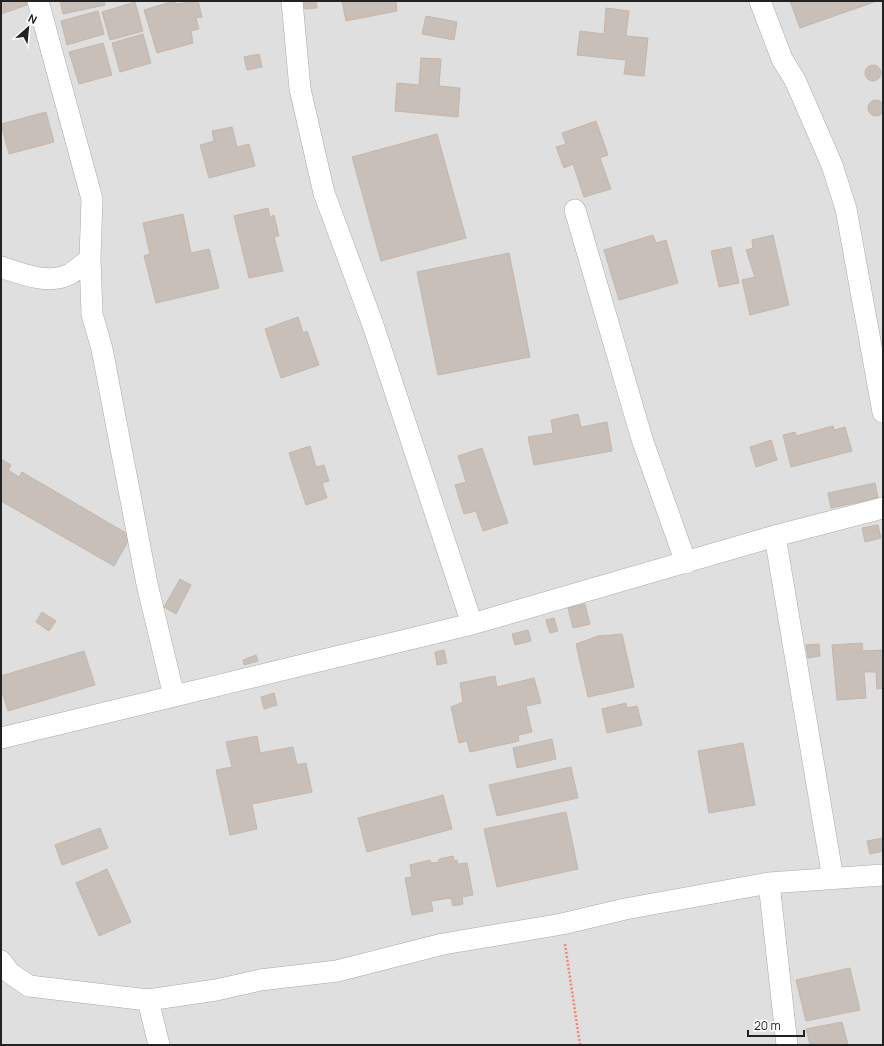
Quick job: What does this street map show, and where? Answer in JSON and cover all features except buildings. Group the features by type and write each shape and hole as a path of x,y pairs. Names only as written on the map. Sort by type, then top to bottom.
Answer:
{"street":[{"path":"38,1 92,199 90,259 92,314 106,371 147,584 174,696"},
{"path":"292,1 300,89 324,193 372,325 472,624"},
{"path":"760,1 782,59 795,80 832,165 846,209 883,412"},
{"path":"575,210 642,439 686,563"},
{"path":"1,267 47,279 69,274 90,259"},
{"path":"1,738 472,624 775,536 883,508"},
{"path":"775,536 833,879"},
{"path":"1,961 10,973 29,986 148,1000 216,990 260,980 337,970 443,944 562,924 625,908 769,883 883,875"},
{"path":"769,883 787,1045"},
{"path":"148,1000 159,1045"}],"path":[{"path":"562,924 580,1045"}],"shaded area":[{"path":"1,1 883,1 883,1045 1,1045"}]}
